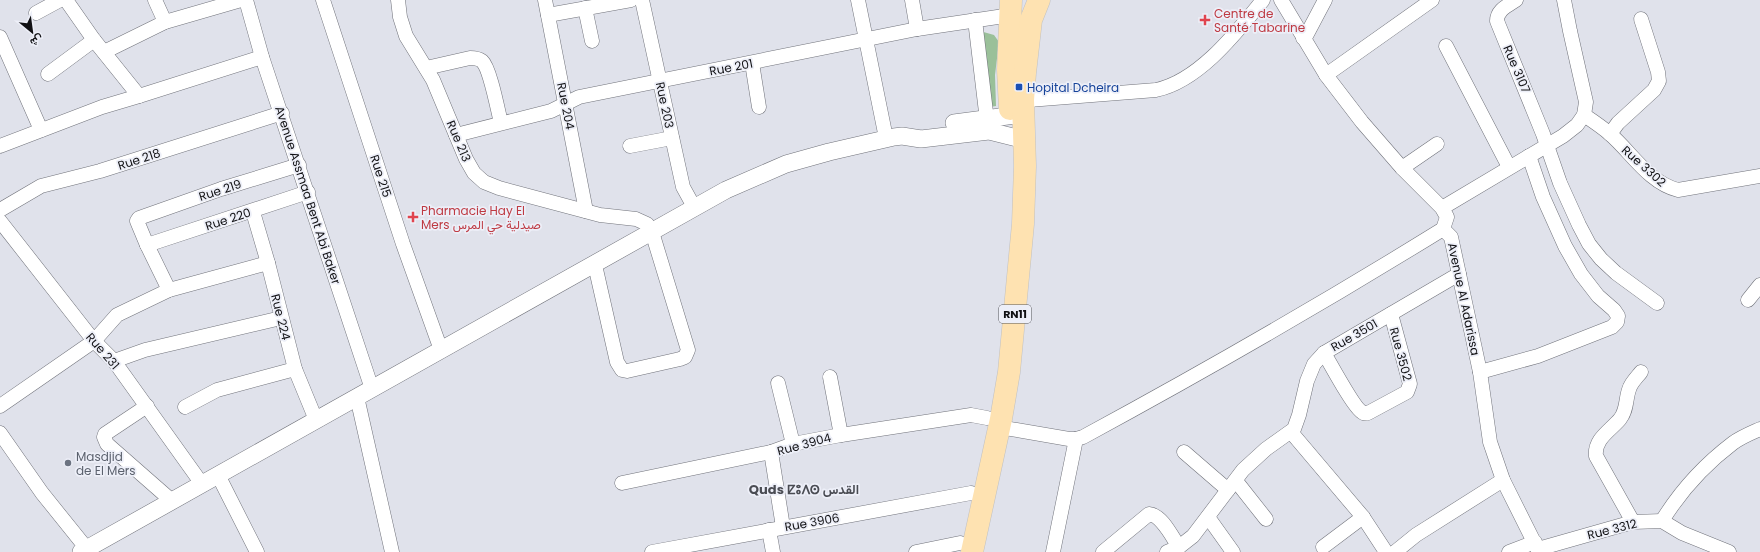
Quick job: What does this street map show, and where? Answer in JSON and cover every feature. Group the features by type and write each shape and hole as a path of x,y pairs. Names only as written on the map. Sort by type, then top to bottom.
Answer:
{"main road":[{"name":"RN11","path":"1017,118 1031,20 1039,0"},
{"name":"RN11","path":"963,549 971,493 1009,372 1017,294 1023,224 1017,118 1008,70 1011,8"},
{"name":"RN11","path":"963,549 993,422"}],"street":[{"path":"36,13 60,0"},
{"path":"66,0 94,40 139,96"},
{"path":"155,0 164,22"},
{"path":"104,52 164,22 241,0"},
{"name":"Avenue Assmaa Bent Abi Baker","path":"246,0 262,56 372,389"},
{"name":"Rue 215","path":"323,0 403,244 441,350"},
{"name":"Rue 213","path":"398,0 400,17 406,36 426,68 443,102 466,159 474,173 484,182 498,188 586,212 636,219 647,224 652,232"},
{"name":"Rue 204","path":"545,0 586,212"},
{"path":"548,15 631,0"},
{"name":"Rue 203","path":"642,0 683,187 694,207"},
{"path":"858,0 866,40 894,137"},
{"path":"912,0 917,29"},
{"path":"0,433 84,550 595,265 694,207 754,177 786,164 894,137 921,139 1017,118 1169,88 1178,83 1214,55 1234,36 1263,0"},
{"path":"1281,0 1326,75 1362,122 1402,168 1442,208 1546,146 1577,125 1584,115 1586,102 1564,0"},
{"path":"1303,38 1307,34 1326,0"},
{"path":"1326,75 1432,0"},
{"name":"Rue 3107","path":"1516,0 1501,10 1497,15 1497,21 1576,218 1589,244 1616,273 1656,303"},
{"path":"585,8 592,41"},
{"name":"Rue 201","path":"456,135 551,111 579,97 917,29 975,20 1011,8"},
{"path":"1610,134 1618,123 1654,90 1659,82 1658,72 1641,19"},
{"path":"975,20 988,125"},
{"path":"0,37 41,130"},
{"path":"48,74 94,40"},
{"path":"1446,46 1509,167"},
{"path":"0,146 102,106 139,96 262,56"},
{"path":"426,68 470,58 482,60 488,72 501,123"},
{"path":"752,63 759,107"},
{"name":"Rue 218","path":"0,210 41,186 100,171 282,113"},
{"name":"Rue 3302","path":"1584,115 1610,134 1658,181 1668,188 1678,190 1760,176"},
{"path":"630,146 672,138"},
{"path":"1402,168 1437,144"},
{"path":"1480,372 1538,356 1612,327 1617,322 1618,316 1614,310 1598,296 1585,279 1565,246 1529,156"},
{"name":"Rue 219","path":"147,245 138,220 141,216 299,165"},
{"name":"Rue 220","path":"147,245 252,212 308,192"},
{"name":"Avenue Al Adarissa","path":"1442,208 1447,217 1443,229 1451,237 1480,372 1490,442 1503,480 1537,548"},
{"name":"Rue 224","path":"252,212 268,263 295,369 316,420"},
{"name":"Rue 231","path":"0,221 94,341 114,361 202,484"},
{"path":"1053,552 1076,439 1083,437 1169,391 1358,282 1443,229"},
{"path":"595,265 616,362 622,370 627,371 685,357 688,350 652,232"},
{"path":"147,245 169,290"},
{"path":"0,406 94,341 117,316 169,290 268,263"},
{"name":"Rue 3501","path":"1291,432 1294,429 1299,415 1307,381 1314,364 1324,353 1459,274"},
{"path":"1748,300 1760,285"},
{"name":"Rue 3502","path":"1324,353 1355,404 1364,414 1407,392 1410,384 1390,314"},
{"path":"114,361 145,350 281,318"},
{"path":"185,407 217,390 295,369"},
{"path":"1633,522 1596,456 1595,448 1599,441 1621,419 1628,402 1630,388 1641,372"},
{"path":"830,377 841,434"},
{"path":"778,383 793,444"},
{"path":"357,397 392,552"},
{"path":"147,406 105,434 105,441 172,501"},
{"name":"Rue 3904","path":"622,483 771,452 793,444 841,434 971,415 993,422 1069,439 1076,439"},
{"path":"1729,552 1682,533 1662,520 1676,499 1695,476 1733,442 1760,429"},
{"path":"1103,552 1149,514 1154,515 1161,522 1173,550 1193,536 1243,470 1252,461 1276,441 1291,432 1363,517 1386,552"},
{"path":"771,452 783,527"},
{"path":"1184,452 1232,486 1266,519"},
{"path":"218,475 257,552"},
{"path":"1394,552 1416,535 1503,480"},
{"name":"Rue 3906","path":"652,552 971,493"},
{"path":"1208,517 1234,552"},
{"path":"1324,547 1363,517"},
{"name":"Rue 3312","path":"1510,552 1537,548 1633,522 1662,520"},
{"path":"769,530 773,552"},
{"path":"916,552 963,549"}],"green space":[{"path":"980,31 994,35 999,42 995,75 996,106 990,107"}],"place":[{"name":"Centre de Santé Tabarine","path":"1205,20"},
{"name":"Hopital Dcheira","path":"1019,87"},
{"name":"Pharmacie Hay El Mers صيدلية حي المرس","path":"413,217"},
{"name":"Masdjid de El Mers","path":"68,463"}],"district":[{"name":"Quds ⵇⵓⴷⵙ القدس","path":"804,489"}]}
